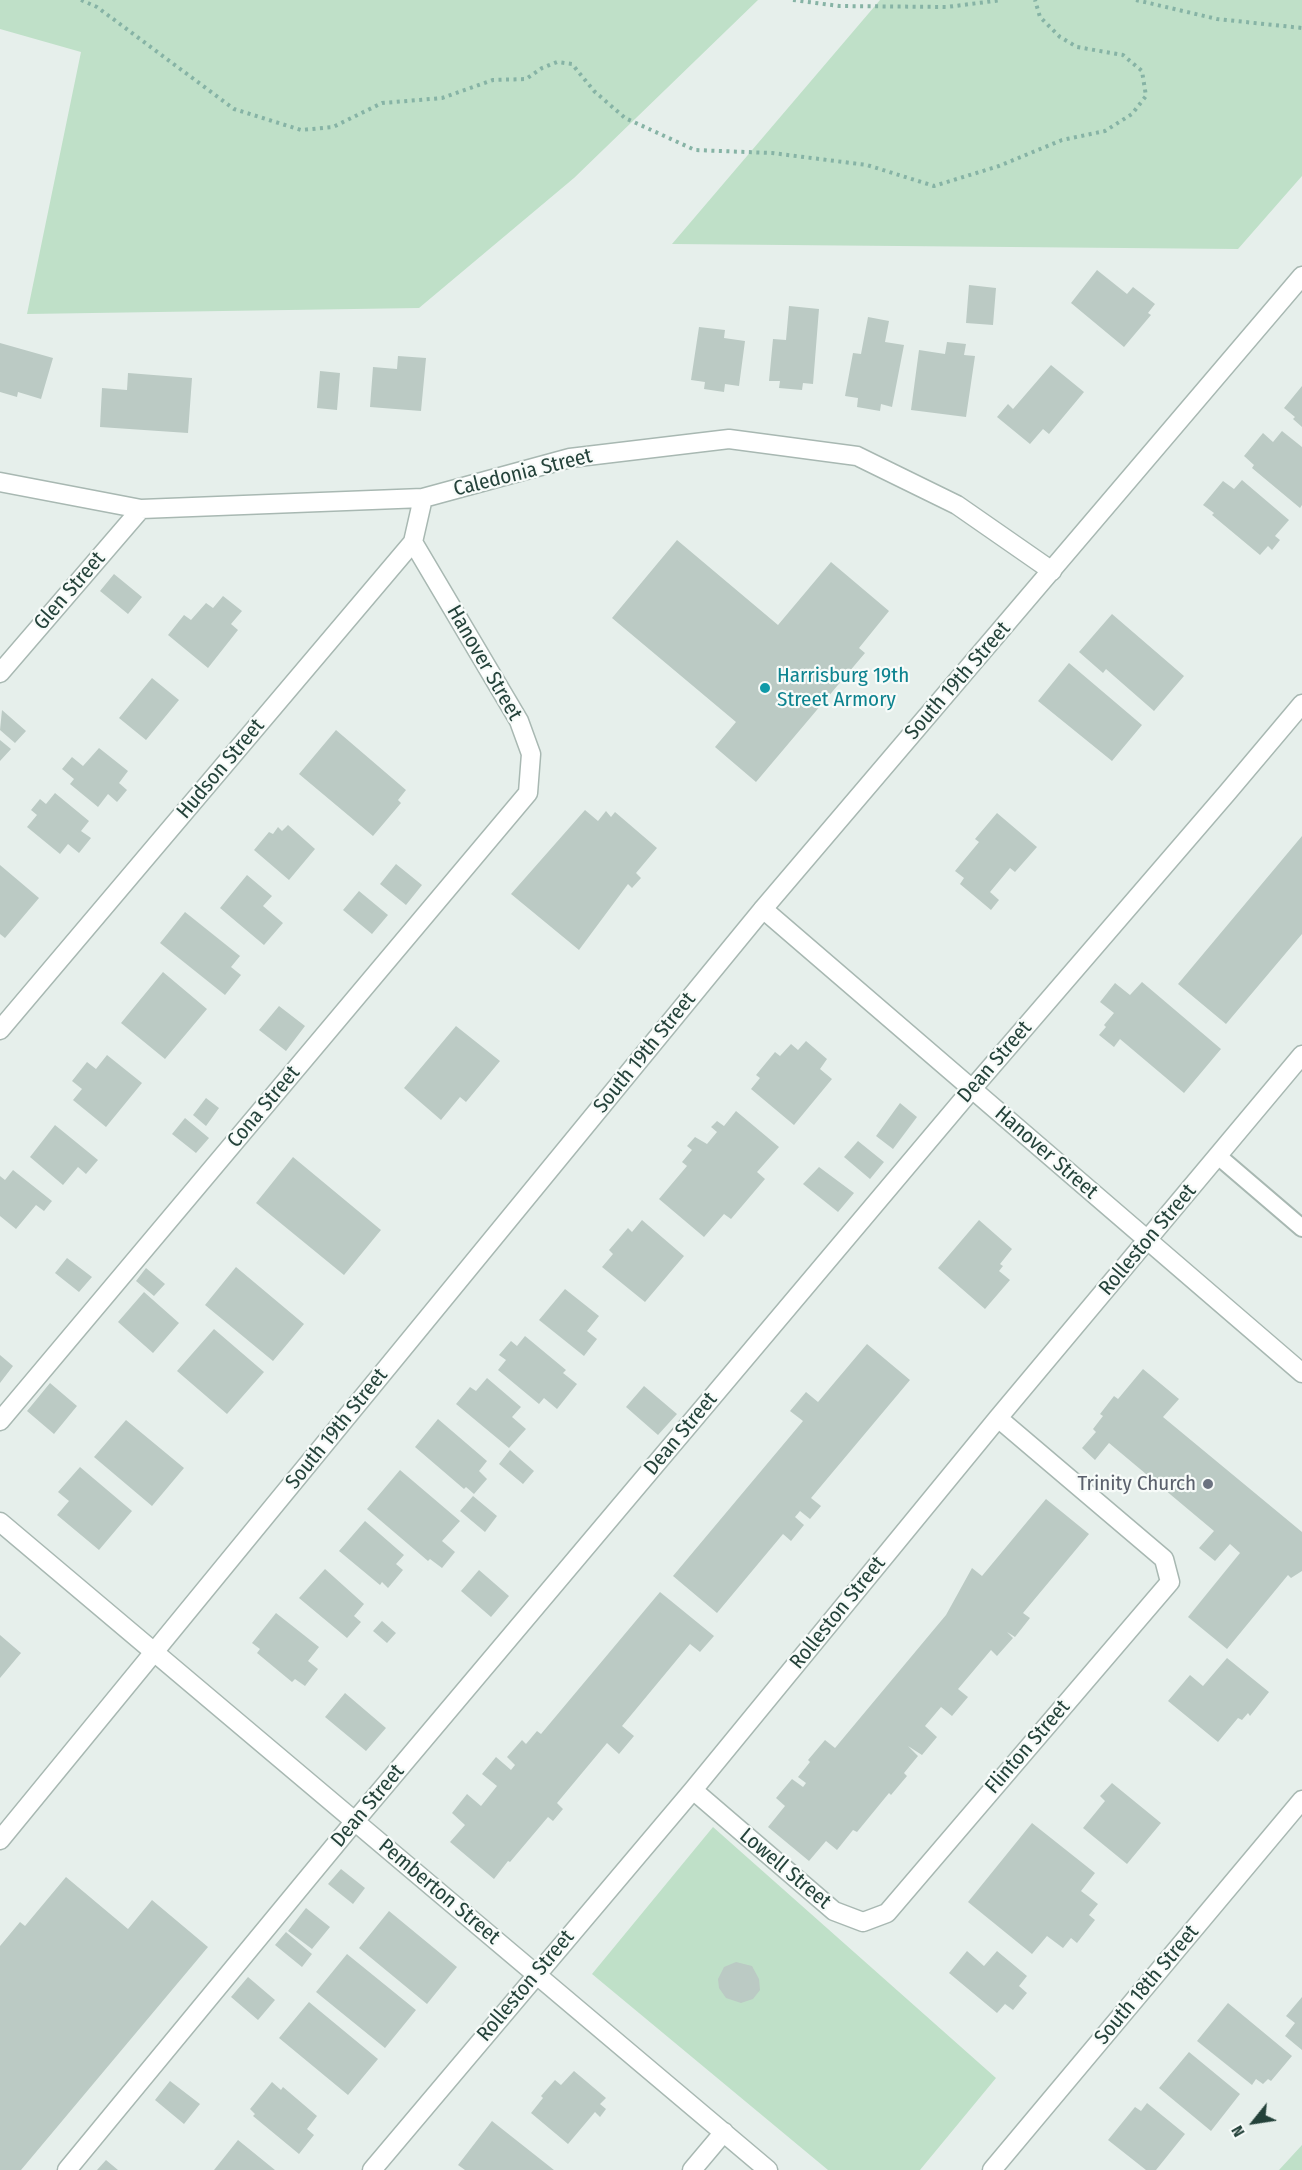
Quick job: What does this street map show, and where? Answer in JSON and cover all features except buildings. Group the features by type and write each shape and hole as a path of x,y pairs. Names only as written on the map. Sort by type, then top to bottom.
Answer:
{"street":[{"name":"South 19th Street","path":"0,1840 763,909 1302,276"},
{"name":"Caledonia Street","path":"0,482 141,509 423,498 570,458 729,439 857,456 957,505 1052,571"},
{"name":"Hudson Street","path":"0,1030 413,542 423,498"},
{"name":"Glen Street","path":"0,673 141,509"},
{"name":"Hanover Street","path":"413,542 519,721 531,754 528,792"},
{"name":"Dean Street","path":"67,2170 356,1821 972,1089 1302,704"},
{"name":"Cona Street","path":"0,1421 528,792"},
{"name":"Hanover Street","path":"763,909 1302,1373"},
{"name":"Rolleston Street","path":"372,2170 693,1790 998,1418 1302,1055"},
{"name":"Flinton Street","path":"886,1913 1170,1582 1164,1559 998,1418"},
{"name":"Pemberton Street","path":"0,1522 768,2170"},
{"name":"Lowell Street","path":"693,1790 834,1911 863,1922 886,1913"},
{"name":"South 18th Street","path":"992,2170 1302,1800"},
{"path":"692,2170 724,2132"}],"lane":[{"path":"1218,1156 1302,1228"}],"path":[{"path":"81,0 97,7 234,109 301,130 333,127 382,103 442,98 493,80 526,79 542,68 557,62 572,64 594,91 625,118 695,150 772,153 867,165 934,186 999,165 1062,140 1105,131 1132,114 1146,96 1142,71 1123,55 1077,47 1060,37 1040,17 1035,0"},
{"path":"793,0 839,6 947,7 1002,0"},
{"path":"1136,0 1217,19 1302,28"}],"green space":[{"path":"0,0 758,0 574,178 419,308 27,314 81,52 0,29"},
{"path":"880,0 1302,0 1302,176 1238,249 672,244"},
{"path":"713,1827 996,2078 920,2170 828,2170 592,1974"},
{"path":"1302,2145 1302,2170 1279,2170"}],"place":[{"name":"Harrisburg 19th Street Armory","path":"765,688"},
{"name":"Trinity Church","path":"1208,1484"}]}
